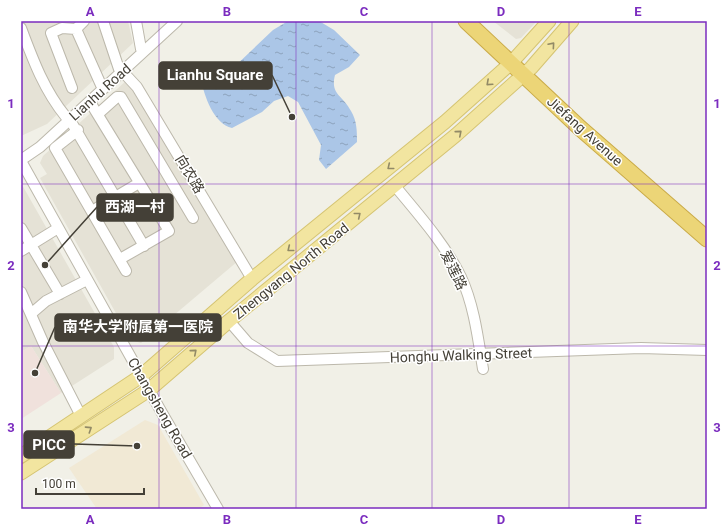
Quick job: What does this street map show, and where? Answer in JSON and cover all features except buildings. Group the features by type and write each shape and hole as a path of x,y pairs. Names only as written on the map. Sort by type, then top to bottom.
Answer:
{"highway":[{"name":"Jiefang Avenue","path":"466,21 514,60 707,227"},
{"name":"Jiefang Avenue","path":"479,21 514,60"},
{"name":"Jiefang Avenue","path":"527,72 580,128 707,239"}],"main road":[{"name":"Zhengyang North Road","path":"21,456 139,377 252,279 445,122 514,60 549,21"},
{"name":"Zhengyang North Road","path":"21,473 147,391 456,135 527,72 572,21"}],"street":[{"path":"76,29 84,21"},
{"path":"103,21 121,70"},
{"path":"136,21 141,49"},
{"name":"Lianhu Road","path":"21,155 90,102 170,21"},
{"name":"Lianhu Road","path":"21,160 40,147 101,85 121,70 177,21"},
{"path":"72,88 51,33 60,24 76,29 101,85"},
{"path":"22,35 39,75 56,104 78,130 144,246"},
{"name":"向农路","path":"121,70 137,87 252,279"},
{"path":"98,114 117,97 121,97 192,218"},
{"path":"90,102 169,231 120,260"},
{"path":"78,130 55,148 126,271"},
{"name":"Changsheng Road","path":"21,160 139,377"},
{"name":"Changsheng Road","path":"21,169 83,282 147,391 212,509"},
{"path":"92,211 139,183"},
{"name":"爱莲路","path":"395,186 448,253 458,272 474,320 483,369"},
{"path":"21,228 60,294"},
{"path":"21,251 55,230"},
{"path":"32,313 46,301 83,282"},
{"path":"21,293 32,313 40,336 81,416"},
{"name":"Honghu Walking Street","path":"229,322 248,343 277,361 641,348 707,350"},
{"name":"Changsheng Road","path":"147,391 218,509"}],"shaded area":[{"path":"21,21 128,21 133,43 47,124 21,136"},
{"path":"493,21 537,21 521,38 516,39"},
{"path":"127,80 238,261 141,343 131,340 40,178 47,174 40,163 43,156"},
{"path":"21,183 114,347 114,359 61,393 31,346 21,352"},
{"path":"31,346 61,393 21,419 21,352"},
{"path":"145,420 158,425 204,505 198,509 97,509 69,468"}],"water":[{"path":"288,21 319,21 334,30 360,55 349,67 335,75 334,82 336,91 348,106 356,122 357,142 326,169 319,160 321,145 298,102 288,96 274,101 262,112 232,128 220,121 215,115 207,101 202,86 201,79 231,70 273,30"}],"place":[{"name":"Lianhu Square","path":"292,117"},
{"name":"西湖一村","path":"45,265"},
{"name":"南华大学附属第一医院","path":"35,373"},
{"name":"PICC","path":"137,446"}]}
